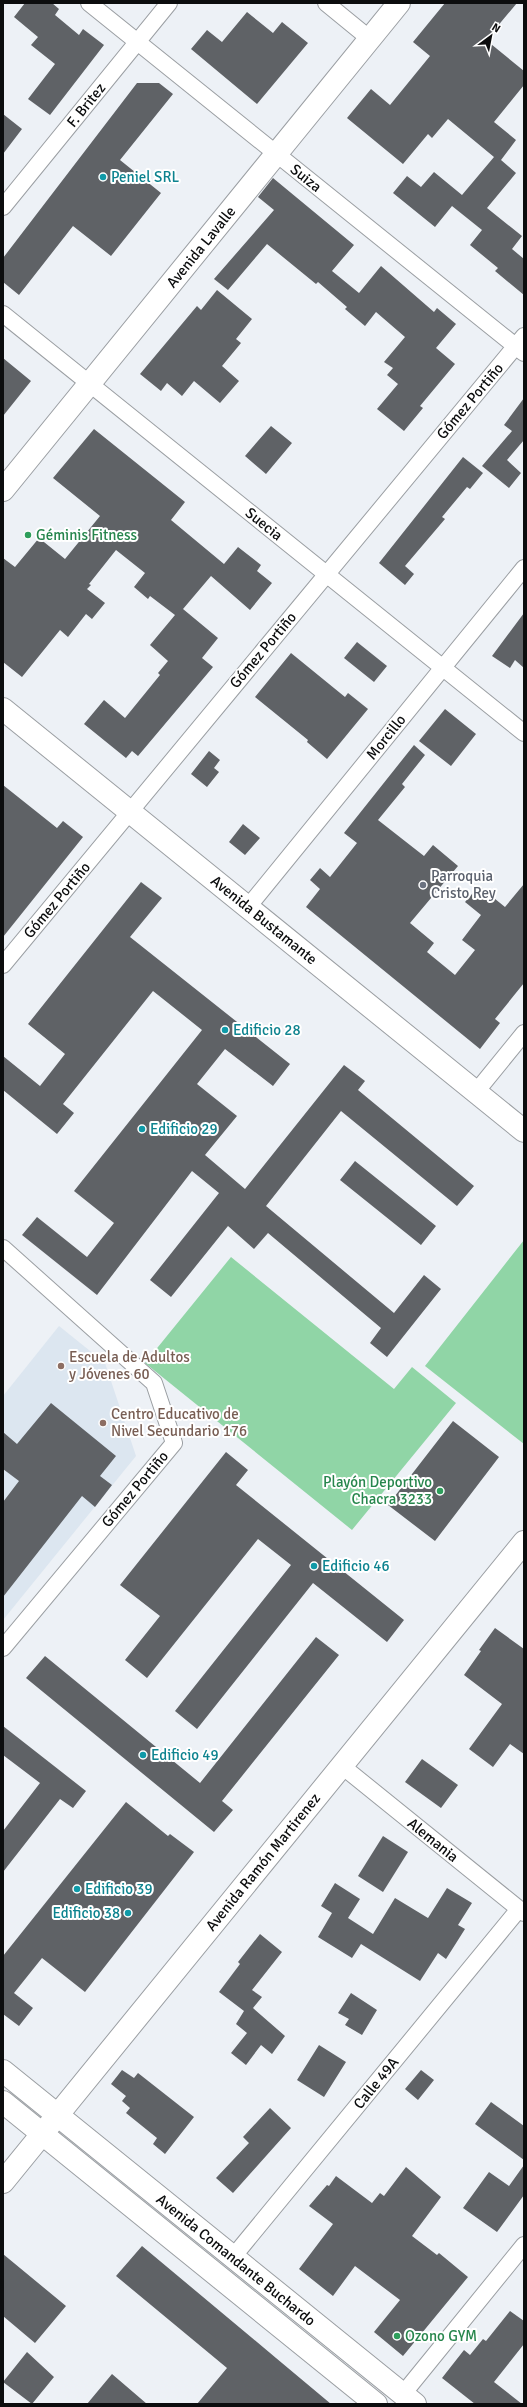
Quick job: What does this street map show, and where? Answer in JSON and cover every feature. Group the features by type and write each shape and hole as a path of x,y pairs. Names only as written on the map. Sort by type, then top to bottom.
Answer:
{"main road":[{"name":"Avenida Lavalle","path":"3,490 399,3"},
{"name":"Avenida Bustamante","path":"3,709 524,1131"},
{"name":"Avenida Ramón Martirenez","path":"3,2182 524,1542"},
{"name":"Avenida Comandante Buchardo","path":"3,2071 409,2399"},
{"name":"Avenida Comandante Buchardo","path":"3,2102 376,2404"}],"street":[{"name":"Suiza","path":"89,3 276,154 521,345"},
{"name":"F. Britez","path":"3,207 169,3"},
{"path":"326,3 370,39"},
{"name":"Suecia","path":"3,314 524,733"},
{"name":"Gómez Portiño","path":"3,964 326,574 521,345"},
{"name":"Morcillo","path":"248,907 524,568"},
{"path":"476,1092 524,1033"},
{"name":"Gómez Portiño","path":"3,1248 154,1383 174,1443 3,1648"},
{"name":"Alemania","path":"342,1766 522,1911"},
{"name":"Calle 49A","path":"233,2257 522,1911"},
{"path":"409,2399 524,2245"}],"shaded area":[{"path":"59,1326 105,1363 136,1456 3,1620 3,1396"}],"green space":[{"path":"524,1240 524,1444 425,1366"},
{"path":"231,1257 394,1389 412,1367 456,1403 352,1530 145,1363"}],"building":[{"path":"25,3 52,3 59,9 55,15 79,35 83,29 104,45 50,115 28,99 55,64 31,45 38,37 14,17"},
{"path":"445,3 517,3 486,40 524,71 524,85 494,122 516,140 501,160 516,173 487,208 522,236 512,249 524,259 524,295 495,271 498,268 470,245 482,230 452,206 435,227 393,193 407,176 421,187 434,172 462,195 494,157 448,119 432,138 428,134 403,164 347,118 371,89 390,105 430,56 413,42"},
{"path":"247,12 273,33 282,22 308,43 257,104 191,49 207,30 222,42"},
{"name":"Peniel SRL","path":"137,83 159,83 173,94 120,160 161,193 111,256 73,226 19,295 3,282 3,258"},
{"path":"3,114 22,129 3,154"},
{"path":"273,178 354,245 332,271 359,293 381,266 434,312 437,308 456,324 436,348 455,364 420,406 423,408 404,431 377,409 398,384 387,375 393,368 384,362 405,337 376,312 365,326 345,309 347,307 318,282 316,284 267,244 228,290 214,279 274,210 258,197"},
{"path":"217,290 252,319 236,339 241,343 222,366 239,381 220,403 194,381 182,396 167,383 161,391 140,374 197,306 201,310"},
{"path":"3,358 31,381 3,416"},
{"path":"524,398 524,440 507,460 521,473 509,488 482,466 512,431 504,425"},
{"path":"271,426 292,443 266,474 245,456"},
{"path":"94,429 185,502 171,520 224,564 238,547 261,565 257,571 272,583 250,610 211,576 183,609 218,638 202,658 213,667 138,756 132,751 126,758 84,724 104,700 125,718 160,675 158,673 168,661 150,645 175,615 150,596 148,599 134,587 145,573 116,550 89,584 91,585 87,589 105,603 92,619 86,614 68,637 60,630 22,677 3,662 3,558 15,567 39,538 65,559 100,516 53,478"},
{"path":"463,457 483,473 470,489 467,487 442,517 445,519 405,566 414,574 405,585 379,563"},
{"path":"524,613 524,668 515,660 510,668 492,656"},
{"path":"357,642 387,666 374,682 344,658"},
{"path":"291,653 345,697 348,693 368,709 327,759 307,742 308,740 255,697"},
{"path":"445,709 476,734 451,766 419,741"},
{"path":"414,745 425,755 402,784 405,787 378,820 424,856 433,845 458,866 410,923 434,943 427,952 455,975 475,950 462,940 481,915 465,902 479,886 505,907 524,884 524,983 495,1019 500,1023 480,1049 306,907 320,889 310,880 320,868 330,877 357,843 344,833"},
{"path":"209,751 220,760 214,768 219,772 207,787 191,774"},
{"path":"3,785 57,828 63,821 83,837 3,937"},
{"path":"243,824 260,838 245,855 229,842"},
{"path":"141,882 162,898 130,937 290,1064 273,1086 225,1049 197,1084 237,1116 205,1155 245,1189 344,1065 365,1081 358,1090 474,1186 457,1206 341,1111 266,1206 394,1313 424,1275 441,1289 387,1357 370,1343 381,1328 268,1233 254,1249 228,1226 171,1297 150,1280 219,1193 192,1171 97,1295 22,1235 37,1217 87,1257 114,1223 74,1191 202,1030 153,991 63,1104 74,1113 57,1134 3,1090 3,1056 40,1086 65,1054 28,1024"},
{"path":"355,1161 436,1226 421,1245 340,1180"},
{"path":"51,1403 116,1456 100,1476 112,1485 95,1507 82,1496 3,1597 3,1502 19,1481 3,1469 3,1432 17,1444"},
{"path":"453,1421 499,1457 435,1541 388,1505"},
{"path":"226,1452 248,1470 236,1485 404,1620 387,1642 313,1583 197,1729 175,1711 291,1565 258,1539 147,1678 125,1660 160,1616 120,1585"},
{"path":"495,1628 524,1649 524,1754 510,1744 493,1767 469,1749 502,1704 464,1675 481,1651 479,1650"},
{"path":"316,1637 339,1655 222,1801 233,1810 214,1832 26,1678 45,1656 200,1783"},
{"path":"3,1726 86,1791 73,1808 60,1799 3,1872 3,1831 40,1783 3,1755"},
{"path":"422,1759 458,1785 441,1808 405,1782"},
{"path":"126,1802 168,1836 170,1834 194,1852 85,1992 42,1958 14,1993 33,2008 19,2026 3,2014 3,1956"},
{"path":"383,1836 408,1852 383,1892 358,1876"},
{"path":"335,1883 360,1899 348,1918 373,1934 395,1898 428,1918 447,1888 472,1903 458,1925 465,1929 446,1959 438,1953 420,1981 361,1944 352,1958 318,1937 332,1913 321,1906"},
{"path":"260,1934 282,1952 252,1990 262,1997 253,2008 285,2036 272,2054 261,2045 246,2065 231,2053 247,2033 236,2024 244,2011 219,1992 240,1964 238,1962"},
{"path":"351,1993 377,2010 362,2035 345,2025 349,2019 338,2013"},
{"path":"319,2045 346,2062 324,2097 297,2080"},
{"path":"122,2070 134,2078 138,2073 194,2117 165,2154 153,2144 157,2138 126,2113 130,2108 122,2101 126,2096 111,2084"},
{"path":"421,2070 434,2080 418,2100 405,2089"},
{"path":"491,2102 524,2126 524,2160 475,2124"},
{"path":"270,2108 291,2128 233,2193 216,2178 249,2143 243,2137"},
{"path":"524,2165 524,2195 497,2232 463,2208 489,2172 509,2186"},
{"path":"406,2167 441,2197 412,2236 437,2255 439,2253 468,2277 403,2356 374,2332 400,2300 355,2266 333,2296 299,2269 333,2224 309,2206 327,2185 329,2186 336,2176 372,2203 380,2193 384,2196"},
{"path":"142,2246 331,2404 197,2404 227,2368 116,2276"},
{"path":"3,2254 66,2306 35,2343 3,2316"},
{"path":"510,2311 524,2321 524,2344 494,2382 522,2404 475,2404 442,2378 464,2350 470,2355 483,2339 486,2341"},
{"path":"27,2352 54,2377 32,2404 3,2382"},
{"path":"112,2374 147,2404 87,2404"}],"place":[{"name":"Peniel SRL","path":"103,177"},
{"name":"Géminis Fitness","path":"28,535"},
{"name":"Parroquia Cristo Rey","path":"423,885"},
{"name":"Edificio 28","path":"225,1030"},
{"name":"Edificio 29","path":"142,1129"},
{"name":"Escuela de Adultos y Jóvenes 60","path":"61,1366"},
{"name":"Centro Educativo de Nivel Secundario 176","path":"103,1423"},
{"name":"Playón Deportivo Chacra 3233","path":"440,1491"},
{"name":"Edificio 46","path":"314,1566"},
{"name":"Edificio 49","path":"143,1755"},
{"name":"Edificio 39","path":"77,1889"},
{"name":"Edificio 38","path":"128,1913"},
{"name":"Ozono GYM","path":"397,2336"}]}
